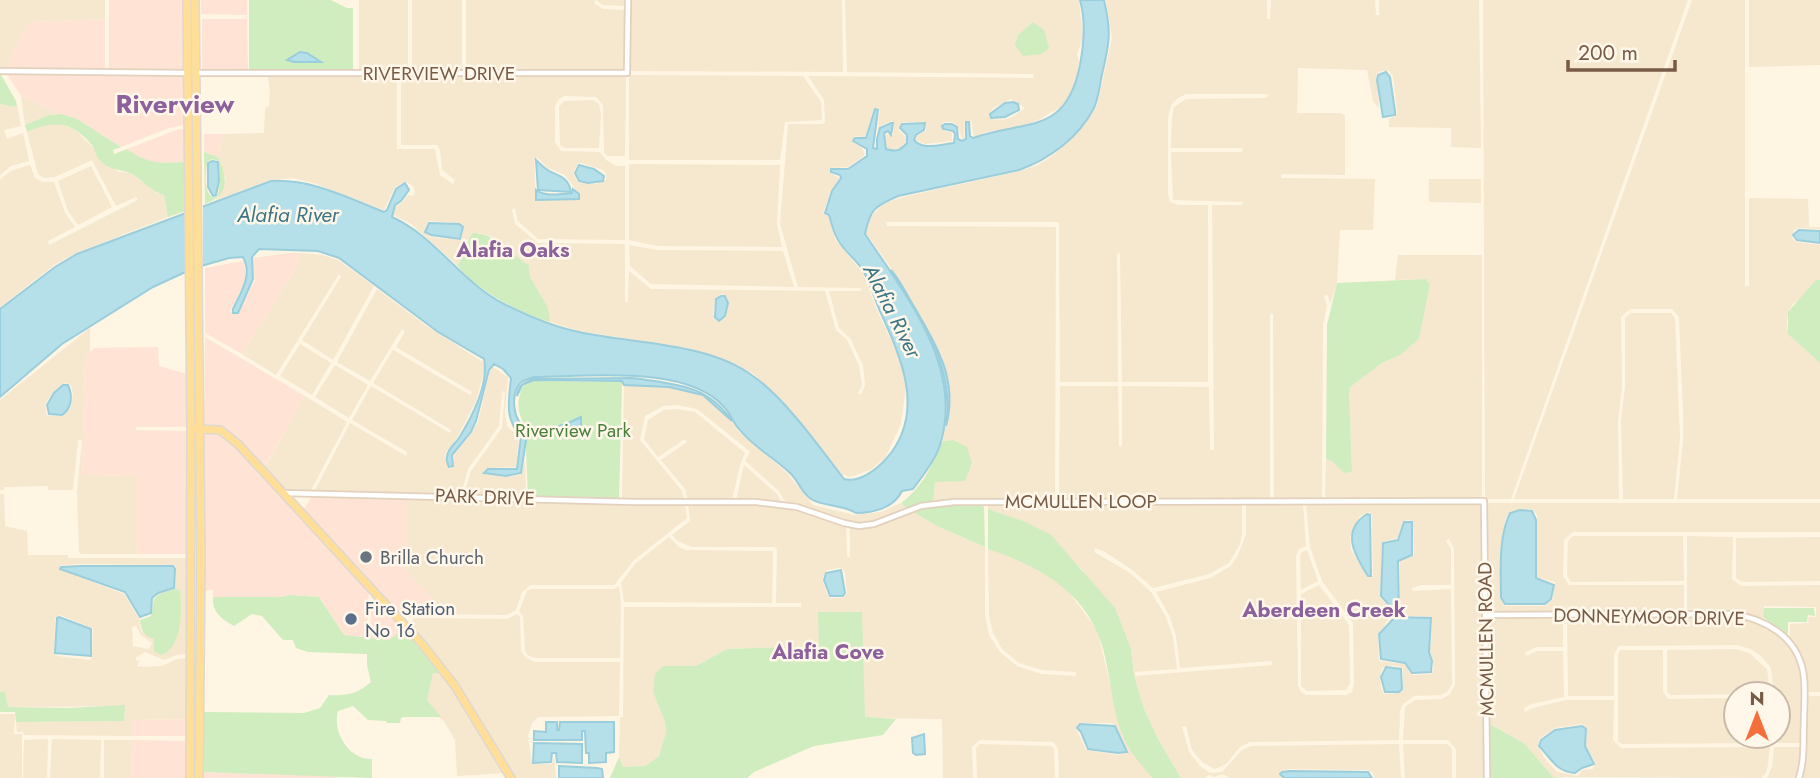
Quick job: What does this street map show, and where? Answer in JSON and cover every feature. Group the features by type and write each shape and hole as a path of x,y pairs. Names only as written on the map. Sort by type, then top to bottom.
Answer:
{"main road":[{"path":"190,778 191,556 195,429 194,201 188,127 195,10 191,0"},
{"path":"191,0 191,73 197,161 194,201"},
{"path":"188,127 193,132 193,153 197,161"},
{"path":"195,429 220,430 228,434 423,645 454,686 511,778"},
{"path":"195,429 201,581 199,778"},
{"path":"191,556 196,561 197,576 201,581"},
{"path":"190,738 200,738"}],"street":[{"name":"RIVERVIEW DRIVE","path":"0,71 627,73 628,0"},
{"name":"PARK DRIVE","path":"284,493 686,502"},
{"name":"MCMULLEN LOOP","path":"686,502 745,502 797,507 848,525 859,526 874,524 921,506 954,502 1484,501"},
{"name":"MCMULLEN ROAD","path":"1484,501 1487,778"},
{"name":"DONNEYMOOR DRIVE","path":"1486,615 1733,614 1769,624 1792,646 1803,668 1803,758 1800,778"}],"shaded area":[{"path":"0,0 105,0 105,19 29,22 5,69 0,69"},
{"path":"109,0 183,0 184,71 109,70"},
{"path":"201,0 247,0 248,69 202,69 202,19 246,19 247,15 201,14"},
{"path":"359,0 408,0 408,70 359,70"},
{"path":"412,0 462,0 462,71 412,70"},
{"path":"466,0 596,0 594,3 603,9 626,10 626,71 466,71"},
{"path":"596,0 626,0 626,6 603,5"},
{"path":"630,0 842,0 843,72 629,71"},
{"path":"845,0 1079,0 1083,38 1077,54 1079,62 1069,97 1060,107 1025,126 986,132 974,137 971,121 965,121 962,139 958,126 953,122 944,122 942,130 952,133 952,141 925,144 916,140 917,136 926,131 926,122 902,122 898,130 905,136 906,142 900,149 893,150 887,148 885,142 886,134 893,135 894,123 891,121 880,126 877,134 880,110 874,108 865,137 855,136 852,141 862,148 865,155 848,167 830,168 830,173 839,178 831,190 823,213 828,216 835,239 862,272 900,359 906,386 901,424 885,458 870,470 849,477 842,474 794,413 754,374 738,365 681,347 579,331 550,322 530,277 529,265 490,236 479,233 466,241 464,259 457,265 411,224 393,215 396,206 415,192 413,186 405,181 395,187 384,210 314,183 292,178 270,180 216,200 226,179 218,157 223,134 264,133 265,109 269,105 270,94 268,75 397,75 397,149 435,149 440,175 453,184 455,180 442,170 437,145 401,145 401,75 626,75 625,156 608,156 604,153 603,105 596,97 564,96 555,106 555,142 561,151 600,152 616,166 625,166 625,240 538,239 518,221 515,208 512,210 515,224 538,243 625,244 625,302 628,302 629,271 651,289 825,291 836,330 847,340 859,366 862,385 858,393 861,395 865,385 863,365 850,338 839,328 829,291 861,291 861,288 798,287 780,224 788,124 825,122 824,100 808,76 1033,78 1034,74 847,72","holes":["1011,99 1025,108 1004,120 990,119 989,113","538,158 548,168 565,175 579,194 536,199 535,159","578,163 582,163 603,170 606,180 597,184 578,182 573,173","428,221 459,223 464,227 461,240 430,237 424,232","721,294 726,295 729,303 726,317 719,322 713,314 715,299"]},
{"path":"1106,0 1267,0 1267,19 1270,19 1271,0 1375,0 1376,15 1379,15 1379,0 1479,0 1481,148 1451,147 1451,128 1389,127 1389,119 1396,116 1397,111 1393,76 1389,71 1376,74 1379,108 1373,101 1367,70 1298,68 1297,113 1345,115 1345,175 1282,174 1281,178 1375,179 1373,230 1340,230 1337,283 1330,304 1328,295 1324,296 1327,305 1323,325 1322,499 1274,499 1273,314 1270,314 1270,499 1059,500 1060,386 1118,386 1119,446 1122,446 1122,386 1209,387 1210,450 1214,450 1212,205 1242,205 1243,202 1173,200 1171,152 1242,152 1243,148 1171,148 1172,118 1174,107 1186,99 1267,98 1268,94 1186,94 1171,105 1168,117 1168,194 1170,202 1178,205 1208,205 1208,382 1122,382 1120,253 1117,254 1118,382 1060,382 1059,222 886,222 887,226 1056,227 1055,500 933,502 935,482 953,440 943,441 949,407 943,358 905,288 866,233 870,217 884,204 899,198 1020,171 1038,165 1055,154 1086,123 1097,106 1112,38"},
{"path":"1483,0 1688,0 1511,499 1486,499 1485,493"},
{"path":"1692,0 1745,0 1745,286 1749,286 1749,198 1808,199 1809,227 1820,227 1799,228 1794,230 1792,235 1797,242 1820,245 1820,280 1816,280 1806,294 1793,304 1787,321 1788,334 1820,363 1820,499 1677,499 1683,440 1679,317 1672,309 1630,309 1621,317 1619,499 1514,499"},
{"path":"1749,0 1820,0 1820,65 1749,67"},
{"path":"105,19 105,70 5,69 29,22"},
{"path":"6,73 184,75 184,125 169,128 121,147 77,119 59,114 21,96"},
{"path":"629,75 803,76 821,102 822,120 785,122 780,160 629,160"},
{"path":"21,96 59,114 49,115 25,125"},
{"path":"593,100 599,104 599,148 565,148 560,145 559,107 564,101"},
{"path":"0,104 14,107 17,105 21,126 4,130 7,139 23,133 29,161 11,166 0,175"},
{"path":"48,123 62,124 76,131 118,172 130,173 157,193 164,195 168,217 76,253 54,265 0,307 0,180 4,176 30,165 35,178 43,182 54,182 65,213 75,227 48,241 49,245 138,200 136,197 116,206 92,160 55,177 44,178 38,174 27,132"},
{"path":"184,129 185,162 153,163 139,158 127,149"},
{"path":"204,134 223,134 218,157 204,152"},
{"path":"629,164 780,165 777,224 782,247 658,246 629,240"},
{"path":"91,166 112,207 78,225 68,211 58,181"},
{"path":"1429,179 1481,179 1481,203 1429,202"},
{"path":"629,245 657,250 783,251 794,287 651,284 630,266"},
{"path":"300,253 338,260 374,286 333,360 302,340 341,277 339,274 276,375 242,354 297,266"},
{"path":"300,253 297,266 242,354 205,333 205,268 244,261 246,280 231,309 232,314 238,314 255,280 253,258"},
{"path":"1398,255 1482,255 1482,499 1325,499 1326,459 1332,460 1344,473 1352,472 1349,388 1382,363 1400,355 1419,339 1430,285 1426,279 1395,280"},
{"path":"377,289 425,325 483,362 485,368 476,401 457,438 446,452 449,469 454,467 454,455 478,422 490,371 493,367 508,377 505,412 507,426 519,437 516,467 488,468 483,474 506,477 521,475 525,460 526,496 464,494 471,471 502,428 505,392 502,391 499,426 468,469 461,494 314,492 350,423 406,456 407,452 352,420 371,386 450,433 451,430 373,383 393,350 470,395 472,392 396,347 405,332 402,329 370,381 337,362"},
{"path":"1631,313 1671,313 1675,318 1680,439 1674,499 1623,499 1621,420 1625,387 1625,318"},
{"path":"90,328 90,352 85,356 82,475 136,476 137,554 79,552 77,492 82,440 78,440 73,490 48,490 48,486 4,487 4,490 0,490 0,400","holes":["64,383 71,385 71,407 62,416 46,414 45,404 53,392"]},
{"path":"205,337 305,396 264,468 229,432 204,427"},
{"path":"300,344 331,363 312,395 280,376"},
{"path":"158,347 159,366 187,374 188,427 136,427 136,430 188,431 188,554 137,554 135,476 82,475 85,356 95,348"},
{"path":"335,365 368,385 349,418 315,397"},
{"path":"624,385 669,387 703,395 732,421 738,431 786,472 813,505 854,515 881,512 901,503 907,508 874,522 859,524 786,503 779,491 745,461 750,452 697,409 677,405 663,406 645,416 640,440 682,491 684,500 622,499"},
{"path":"305,396 347,422 310,492 285,491 264,469"},
{"path":"664,410 695,412 745,453 732,500 688,500 685,489 661,460 687,442 685,439 658,457 644,439 648,420"},
{"path":"204,431 214,431 227,436 369,590 367,632 370,632 372,593 404,628 398,635 380,641 344,635 319,597 213,597 213,590 203,591"},
{"path":"744,465 777,494 782,503 736,500"},
{"path":"0,494 4,494 5,526 27,531 28,555 68,555 68,558 188,558 187,654 164,660 145,652 135,658 140,660 137,666 143,667 162,666 187,658 187,719 132,720 132,736 24,735 23,732 17,732 16,722 124,721 125,706 8,707 5,691 0,692","holes":["61,565 174,565 175,589 180,591 179,612 155,647 155,639 141,631 139,619 124,594 59,569","60,615 93,628 92,658 89,660 54,654 55,618","136,626 141,635 152,643 149,649 133,646 132,627"]},
{"path":"312,496 407,498 406,571 433,599 418,614 396,614 303,511"},
{"path":"407,498 685,504 687,518 634,560 614,585 531,585 522,592 516,610 507,615 418,614 432,599 406,571"},
{"path":"988,503 1242,503 1240,544 1229,563 1209,574 1153,588 1131,569 1095,548 1094,552 1130,573 1151,592 1166,617 1173,637 1177,669 1135,672 1135,676 1272,665 1272,661 1180,668 1176,636 1169,615 1156,592 1210,578 1231,566 1246,535 1246,503 1303,503 1306,546 1299,549 1296,556 1298,686 1306,695 1346,695 1352,692 1354,684 1353,623 1322,581 1310,547 1306,503 1482,503 1485,778 1456,778 1456,749 1448,740 1403,740 1405,707 1415,700 1442,699 1449,695 1455,685 1454,548 1449,539 1446,541 1451,549 1451,585 1421,585 1412,588 1413,591 1451,589 1452,684 1447,692 1441,695 1414,696 1403,704 1400,711 1399,740 1250,742 1240,747 1226,764 1215,769 1202,762 1192,750 1186,726 1182,727 1189,752 1200,766 1210,773 1222,772 1242,750 1251,746 1399,744 1401,778 1374,778 1373,773 1368,770 1290,769 1281,771 1279,774 1282,778 1230,778 1223,774 1204,778 1181,778 1144,709 1134,675 1131,649 1081,568 1023,521 988,509","holes":["1368,512 1372,515 1373,576 1368,578 1351,550 1350,536 1360,516","1403,521 1413,521 1414,555 1400,561 1400,611 1395,614 1380,597 1382,542 1397,538","1394,615 1432,617 1432,674 1412,675 1404,664 1379,661 1378,634","1386,666 1403,668 1403,690 1399,693 1384,694 1380,677"]},
{"path":"1486,503 1820,503 1820,532 1573,532 1564,540 1563,576 1569,585 1684,585 1684,612 1488,613","holes":["1532,509 1537,514 1537,577 1555,582 1553,599 1545,606 1505,606 1500,599 1500,550 1505,520 1509,512"]},
{"path":"688,504 745,504 797,509 846,526 847,557 850,557 850,527 859,528 911,511 939,527 985,547 985,615 989,635 1000,652 1017,666 1041,674 1076,676 1076,672 1042,670 1019,663 1002,649 993,633 989,615 988,549 1017,559 1049,576 1068,591 1097,630 1123,737 1152,778 1059,778 1058,749 1053,742 980,740 972,747 973,778 943,778 942,719 865,718 861,612 820,646 727,649 696,666 681,667 653,692 665,722 666,732 659,756 645,766 623,767 619,757 620,717 623,717 624,607 801,607 801,603 776,603 775,547 692,547 672,535 690,521","holes":["842,568 845,573 847,593 844,598 830,598 822,579 827,570","1079,723 1116,725 1128,753 1118,755 1086,750 1076,729"]},
{"path":"1573,536 1683,536 1684,581 1571,582 1567,576 1568,541"},
{"path":"1687,536 1733,537 1732,579 1741,586 1820,585 1820,692 1806,692 1804,667 1794,645 1783,633 1790,636 1790,624 1808,623 1809,617 1816,617 1816,607 1764,606 1763,619 1733,612 1687,612"},
{"path":"669,537 686,550 773,551 772,603 624,602 621,583 636,563"},
{"path":"1820,537 1820,581 1742,582 1736,578 1736,538"},
{"path":"1307,550 1318,581 1301,590 1300,556"},
{"path":"1319,585 1349,625 1350,684 1346,690 1307,691 1301,686 1301,594"},
{"path":"619,586 620,658 535,658 527,655 523,616 519,611 527,591 614,589"},
{"path":"517,614 520,617 521,651 526,658 535,662 620,662 619,716 538,717 532,723 528,736 532,764 552,764 554,757 556,778 513,778 456,685 408,625 414,618 507,619"},
{"path":"1733,616 1768,626 1791,647 1801,669 1802,743 1792,743 1792,680 1772,680 1771,668 1762,657 1751,649 1736,645 1619,646 1614,654 1614,696 1568,696 1567,618"},
{"path":"1488,617 1563,618 1563,647 1537,647 1525,652 1526,656 1537,651 1563,651 1564,697 1532,704 1524,708 1525,712 1566,700 1614,700 1613,740 1621,748 1770,750 1767,771 1762,778 1553,777 1525,744 1488,723","holes":["1582,724 1587,729 1586,745 1595,763 1593,769 1582,770 1578,776 1557,772 1538,746 1539,739 1555,728"]},
{"path":"1735,649 1749,653 1767,669 1768,680 1722,680 1722,694 1670,695 1667,691 1667,650"},
{"path":"1620,650 1663,650 1663,691 1668,699 1722,698 1722,743 1618,742"},
{"path":"433,673 441,673 453,687 505,773 457,776 455,740 427,700"},
{"path":"1806,696 1820,696 1820,778 1801,778 1805,759"},
{"path":"0,714 15,714 14,734 22,734 22,778 0,778"},
{"path":"187,719 187,736 132,736 132,720"},
{"path":"48,739 47,778 23,778 24,740"},
{"path":"52,739 101,740 100,778 50,778"},
{"path":"104,740 132,740 131,778 104,778"},
{"path":"132,740 187,741 186,778 131,778"},
{"path":"980,744 1052,746 1055,778 977,778 976,748"},
{"path":"1403,744 1450,746 1452,778 1405,778"},
{"path":"1801,747 1798,778 1767,778 1772,767 1774,750"},
{"path":"203,772 336,776 336,778 203,778"}],"green space":[{"path":"249,0 331,0 353,8 353,70 249,70"},
{"path":"1033,22 1044,30 1049,48 1042,54 1023,56 1015,45 1018,35"},
{"path":"0,73 16,101 17,105 14,107 0,104"},
{"path":"61,114 77,119 121,147 113,150 114,154 127,149 154,162 185,162 185,211 168,217 164,195 132,174 105,165 91,144 76,130 53,125 27,132 25,125 49,115"},
{"path":"204,152 218,157 225,178 223,190 219,195 213,200 205,204","holes":["212,159 219,161 218,195 213,198 206,186 207,162"]},
{"path":"473,233 496,240 529,265 530,277 548,308 550,322 500,300 475,283 457,265"},
{"path":"1426,279 1430,285 1419,339 1400,355 1382,363 1349,388 1352,472 1344,473 1332,461 1326,459 1327,325 1337,283"},
{"path":"1816,280 1820,280 1820,363 1788,334 1788,312"},
{"name":"Riverview Park","path":"534,381 622,382 619,499 528,497 525,425 518,406 523,386"},
{"path":"953,440 967,447 972,463 965,481 935,482 933,502 907,508 901,503 921,483 943,441"},
{"path":"954,504 979,504 984,507 985,547 939,527 911,511"},
{"path":"988,509 1023,521 1051,535 1115,608 1131,649 1134,675 1144,709 1181,778 1152,778 1133,754 1118,721 1101,643 1092,622 1066,590 1049,577 988,549"},
{"path":"180,590 180,627 174,644 161,655 154,651 154,639 144,632 140,620 151,616 154,599 159,594"},
{"path":"213,597 319,597 344,635 389,640 404,628 442,673 433,673 427,700 441,717 404,717 400,723 387,723 368,720 353,706 338,711 340,736 356,755 372,759 372,778 203,772 203,712 304,713 320,708 329,695 352,693 371,682 367,654 308,652 296,648 293,640 283,640 262,616 252,614 234,626 219,615 213,603"},
{"path":"1764,608 1814,608 1815,616 1808,615 1807,622 1788,622 1788,635 1763,617"},
{"path":"818,612 862,612 865,717 896,719 883,735 814,746 754,772 747,778 610,778 619,757 623,767 645,766 659,756 666,732 665,722 653,692 655,674 663,666 696,666 727,649 819,646"},
{"path":"5,691 8,707 125,705 124,721 16,722 15,712 0,712 0,692"},
{"path":"1488,723 1525,744 1553,777 1563,778 1489,778"}],"water":[{"name":"Alafia River","path":"1080,0 1104,0 1109,35 1096,104 1088,119 1072,137 1042,160 1019,170 898,196 875,209 869,219 865,234 912,304 936,356 943,382 946,410 940,445 930,465 913,489 902,491 894,502 882,508 856,513 811,499 791,474 757,447 737,426 726,409 707,393 686,384 634,376 534,377 523,381 516,391 514,406 518,421 523,426 534,430 548,429 581,417 581,435 578,437 563,430 530,436 526,440 521,473 506,476 484,473 488,469 517,469 521,436 510,416 511,378 494,364 489,370 476,421 471,432 452,455 453,466 449,467 448,452 469,420 482,389 484,359 438,332 339,258 318,251 259,249 252,257 253,279 238,313 233,313 233,309 246,277 243,257 194,268 153,287 62,344 0,397 0,309 55,267 77,254 271,181 315,186 384,212 396,189 405,183 409,190 395,205 392,217 422,236 489,295 522,313 560,327 692,350 735,365 765,385 777,397 802,424 844,479 861,477 882,463 898,441 908,404 902,365 867,278 838,241 829,215 825,213 832,191 841,178 831,172 831,169 848,169 867,156 867,149 853,141 855,138 866,138 875,109 878,110 873,148 877,149 880,128 893,123 891,135 888,131 884,133 886,149 893,150 900,149 907,143 907,135 900,128 902,124 925,123 924,130 916,135 914,140 922,145 932,146 954,143 955,134 943,129 945,124 957,127 958,139 962,141 966,139 966,122 969,122 970,136 973,138 1041,121 1054,114 1065,104 1074,88 1080,65 1084,32"},
{"path":"300,52 307,53 321,62 287,60"},
{"path":"1386,72 1390,77 1395,115 1383,117 1377,80 1378,75"},
{"path":"1005,103 1018,104 1019,110 1005,117 991,118 990,114"},
{"path":"536,160 564,179 571,192 538,190"},
{"path":"218,162 219,181 216,195 213,196 208,187 208,163"},
{"path":"579,165 594,169 604,176 603,181 579,181 575,173"},
{"path":"573,189 579,194 579,199 536,200 536,190 553,195 572,193"},
{"path":"429,223 459,224 463,227 460,239 425,232"},
{"path":"1799,230 1820,231 1820,243 1797,240 1793,235"},
{"path":"725,296 728,303 725,316 719,321 715,317 716,299"},
{"path":"923,323 939,352 948,380 949,410 946,426 945,383 933,343"},
{"path":"633,378 676,384 700,393 712,400 732,421 703,395 669,387 624,385 622,381 534,380 522,385 517,396 522,384 534,379"},
{"path":"63,385 68,385 70,389 70,405 62,415 49,414 47,405"},
{"path":"1532,511 1536,520 1536,578 1554,585 1551,599 1545,604 1505,604 1501,598 1501,555 1506,523 1510,513"},
{"path":"1367,514 1370,515 1371,576 1368,576 1363,568 1352,544 1354,528"},
{"path":"1404,522 1412,522 1412,555 1398,561 1399,611 1395,612 1381,596 1383,543 1398,540"},
{"path":"81,566 173,566 174,588 152,598 151,613 140,617 125,592 60,569"},
{"path":"841,570 845,593 843,596 830,596 824,580 826,573"},
{"path":"59,617 91,629 91,656 55,653"},
{"path":"1395,617 1431,618 1431,672 1412,673 1405,663 1381,659 1379,634"},
{"path":"1386,667 1401,669 1402,689 1399,692 1385,692 1381,677"},
{"path":"546,722 557,722 559,730 560,722 614,722 614,752 606,753 606,762 589,763 585,731 582,731 582,740 534,740 534,731 546,732"},
{"path":"1080,724 1115,726 1127,752 1088,749 1077,728"},
{"path":"1582,726 1586,729 1585,746 1594,764 1575,773 1568,772 1554,764 1539,746 1541,740 1555,730"},
{"path":"924,734 925,754 916,755 913,753 912,738"},
{"path":"534,743 582,744 582,763 557,762 556,753 552,753 551,762 533,763"},
{"path":"559,766 602,769 603,778 559,778"},
{"path":"1290,771 1368,772 1372,778 1284,778 1280,774"}],"pier":[{"path":"203,202 203,269 186,276 185,209"}],"place":[{"name":"Brilla Church","path":"366,557"},
{"name":"Fire Station No 16","path":"351,619"}],"district":[{"name":"Riverview","path":"175,104"},
{"name":"Alafia Oaks","path":"513,250"},
{"name":"Aberdeen Creek","path":"1324,610"},
{"name":"Alafia Cove","path":"828,652"}]}
